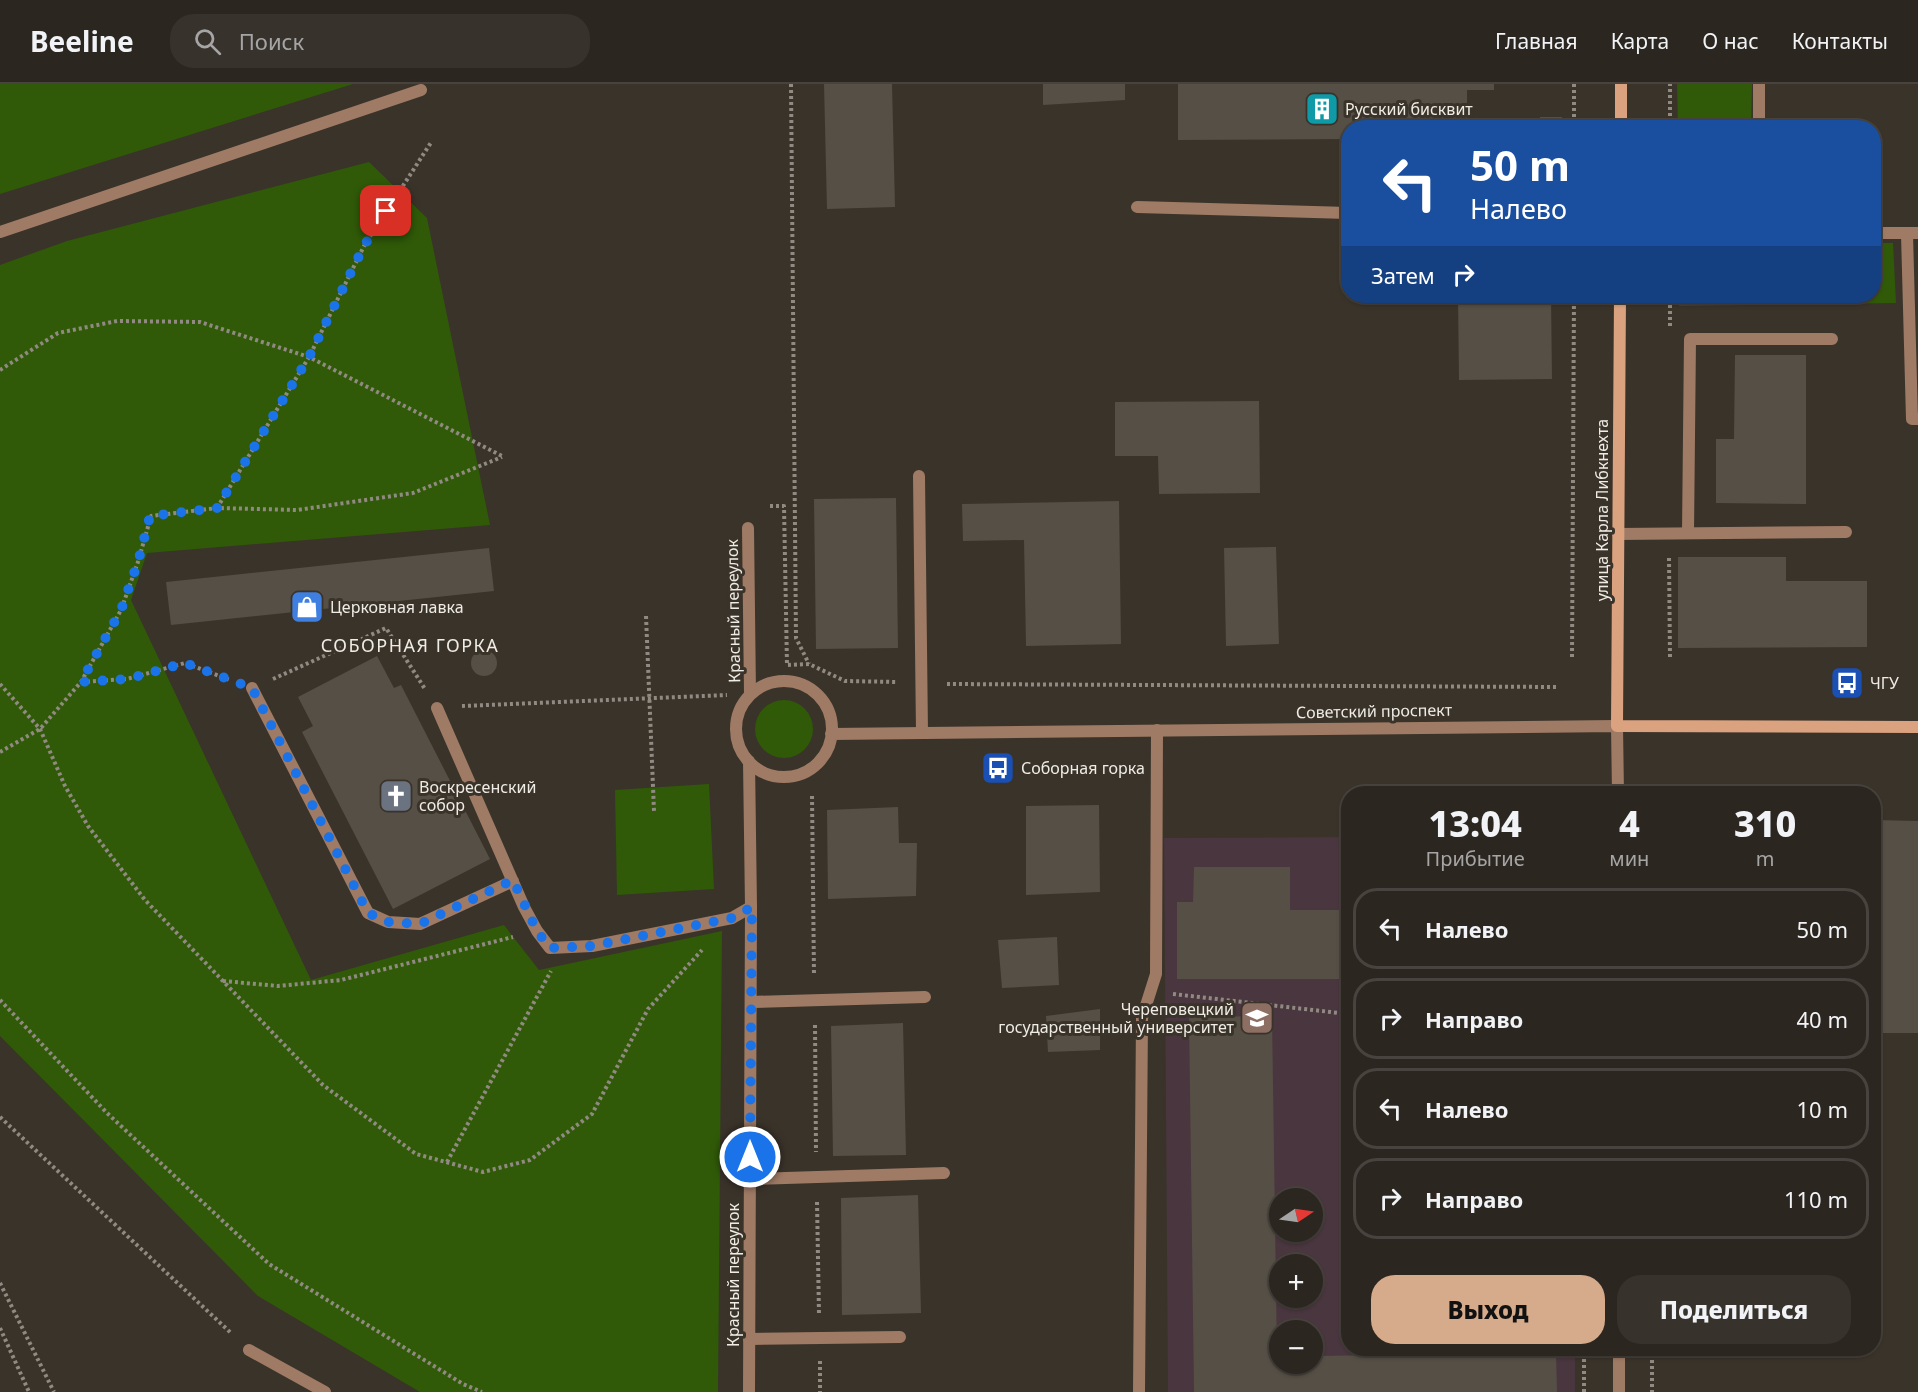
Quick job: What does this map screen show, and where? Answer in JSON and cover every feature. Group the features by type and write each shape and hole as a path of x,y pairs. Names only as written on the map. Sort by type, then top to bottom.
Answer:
{"main road":[{"path":"1621,84 1621,120"},
{"name":"улица Карла Либкнехта","path":"1617,726 1620,303"},
{"name":"Советский проспект","path":"1617,726 1918,726"}],"street":[{"path":"1759,84 1759,120"},
{"path":"0,232 421,90"},
{"path":"1137,207 1341,213"},
{"path":"1881,233 1912,234 1912,419 1918,419"},
{"path":"1688,533 1690,339 1832,339"},
{"path":"919,476 922,733"},
{"name":"Красный переулок","path":"748,528 750,694"},
{"path":"1618,534 1846,532"},
{"path":"790,681 811,688 825,704 833,724 831,734 830,746 818,764 799,775 778,777 758,770 743,754 736,734 738,712 750,694 769,683 790,681"},
{"path":"252,688 368,913 388,922 420,924 513,880"},
{"path":"437,708 537,931 550,948 592,946 732,918 752,907"},
{"path":"1617,726 1618,786"},
{"name":"Советский проспект","path":"831,734 1617,726"},
{"path":"1139,1392 1142,1018 1156,974 1157,730"},
{"name":"Красный переулок","path":"749,761 752,907 749,1392"},
{"path":"751,1002 925,997"},
{"path":"750,1179 944,1173"},
{"path":"749,1339 900,1337"},
{"path":"249,1350 325,1392"},
{"path":"1619,1356 1619,1392"}],"path":[{"path":"790,84 796,638 809,664"},
{"path":"1574,84 1574,120"},
{"path":"1670,84 1670,120"},
{"path":"217,508 309,357 364,246 432,141"},
{"path":"1572,657 1574,303"},
{"path":"0,370 58,333 117,321 200,322 309,357 502,457 413,494 297,510 217,508 150,516 138,562 121,610 81,682 40,729 0,752"},
{"path":"770,506 784,506 787,665 809,664 845,681 1020,685 1558,687"},
{"path":"646,616 654,811"},
{"path":"81,682 127,679 185,663 252,688 386,628 437,708 731,694"},
{"path":"0,684 40,729 65,786 88,826 145,900 323,1085 416,1154 483,1172 530,1160 592,1114 648,1008 732,918"},
{"path":"812,796 820,1392"},
{"path":"223,981 278,987 341,980 537,931"},
{"path":"447,1162 564,947"},
{"path":"1150,991 1341,1013"},
{"path":"0,1000 107,1113 269,1264 463,1384 482,1392"},
{"path":"0,1117 249,1350"},
{"path":"0,1283 54,1392"},
{"path":"0,1329 29,1392"},
{"path":"1584,1356 1584,1392"},
{"path":"1652,1356 1652,1392"}],"shaded area":[{"name":"Череповецкий государственный университет","path":"1341,837 1341,1356 1575,1356 1575,1392 1168,1392 1164,838"}],"green space":[{"path":"0,84 353,84 0,194"},
{"path":"1677,84 1752,84 1751,120 1678,120"},
{"path":"369,162 427,218 490,525 147,553 131,600 311,980 504,925 539,970 722,931 718,1392 420,1392 258,1296 0,1036 0,265 67,241"},
{"path":"1881,243 1893,243 1896,303 1679,306 1679,303 1881,303"},
{"path":"784,700 800,705 808,713 813,729 808,745 800,753 784,758 768,753 760,745 755,729 760,713 768,705"},
{"path":"709,784 714,889 617,895 615,790"}],"building":[{"path":"824,84 892,84 895,207 827,209"},
{"path":"1043,84 1125,84 1125,100 1043,105"},
{"name":"Русский бисквит","path":"1178,84 1494,84 1494,90 1467,90 1467,120 1341,120 1341,139 1178,140"},
{"path":"1540,117 1562,117 1562,120 1540,120"},
{"path":"1458,303 1551,303 1552,379 1459,380"},
{"path":"1735,355 1806,355 1806,504 1716,503 1716,439 1734,439"},
{"path":"1259,401 1260,493 1159,494 1158,456 1115,456 1115,402"},
{"path":"896,498 898,648 816,649 814,499"},
{"path":"1119,501 1121,644 1026,646 1024,540 963,541 962,504"},
{"path":"1276,547 1279,644 1226,646 1224,548"},
{"path":"489,548 494,591 171,625 166,582"},
{"path":"1678,557 1786,557 1786,581 1867,581 1867,647 1678,648"},
{"path":"484,650 493,654 497,663 493,672 484,676 475,672 471,663 475,654"},
{"name":"Воскресенский собор","path":"377,656 394,688 401,685 490,859 393,909 302,732 313,726 298,697"},
{"path":"1099,805 1100,892 1026,895 1026,806"},
{"path":"898,807 899,843 917,843 916,896 828,899 827,810"},
{"path":"1881,820 1918,821 1918,1033 1881,1033"},
{"path":"1194,867 1290,867 1290,910 1341,910 1341,979 1177,979 1177,902 1193,902"},
{"path":"1057,937 1059,985 1002,988 998,940"},
{"path":"1100,1009 1100,1050 1048,1052 1046,1016"},
{"path":"1272,1016 1275,1188 1269,1188 1269,1242 1275,1242 1276,1254 1269,1254 1269,1308 1276,1308 1276,1320 1269,1320 1269,1374 1323,1374 1323,1356 1556,1356 1557,1392 1194,1392 1189,1017"},
{"path":"903,1023 906,1155 833,1156 831,1026"},
{"path":"918,1195 921,1313 842,1315 841,1198"}],"place":[{"name":"Русский бисквит","path":"1322,109"},
{"name":"Церковная лавка","path":"307,607"},
{"name":"ЧГУ","path":"1847,683"},
{"name":"Соборная горка","path":"998,768"},
{"name":"Воскресенский собор","path":"396,796"},
{"name":"Череповецкий государственный университет","path":"1257,1018"}],"district":[{"name":"СОБОРНАЯ ГОРКА","path":"410,645"}],"route":[{"path":"386,211 364,246 309,357 217,508 150,516 138,562 121,610 81,682 127,679 185,663 252,688 368,913 388,922 420,924 513,880 537,931 550,948 592,946 732,918 752,907 750,1157"}]}
